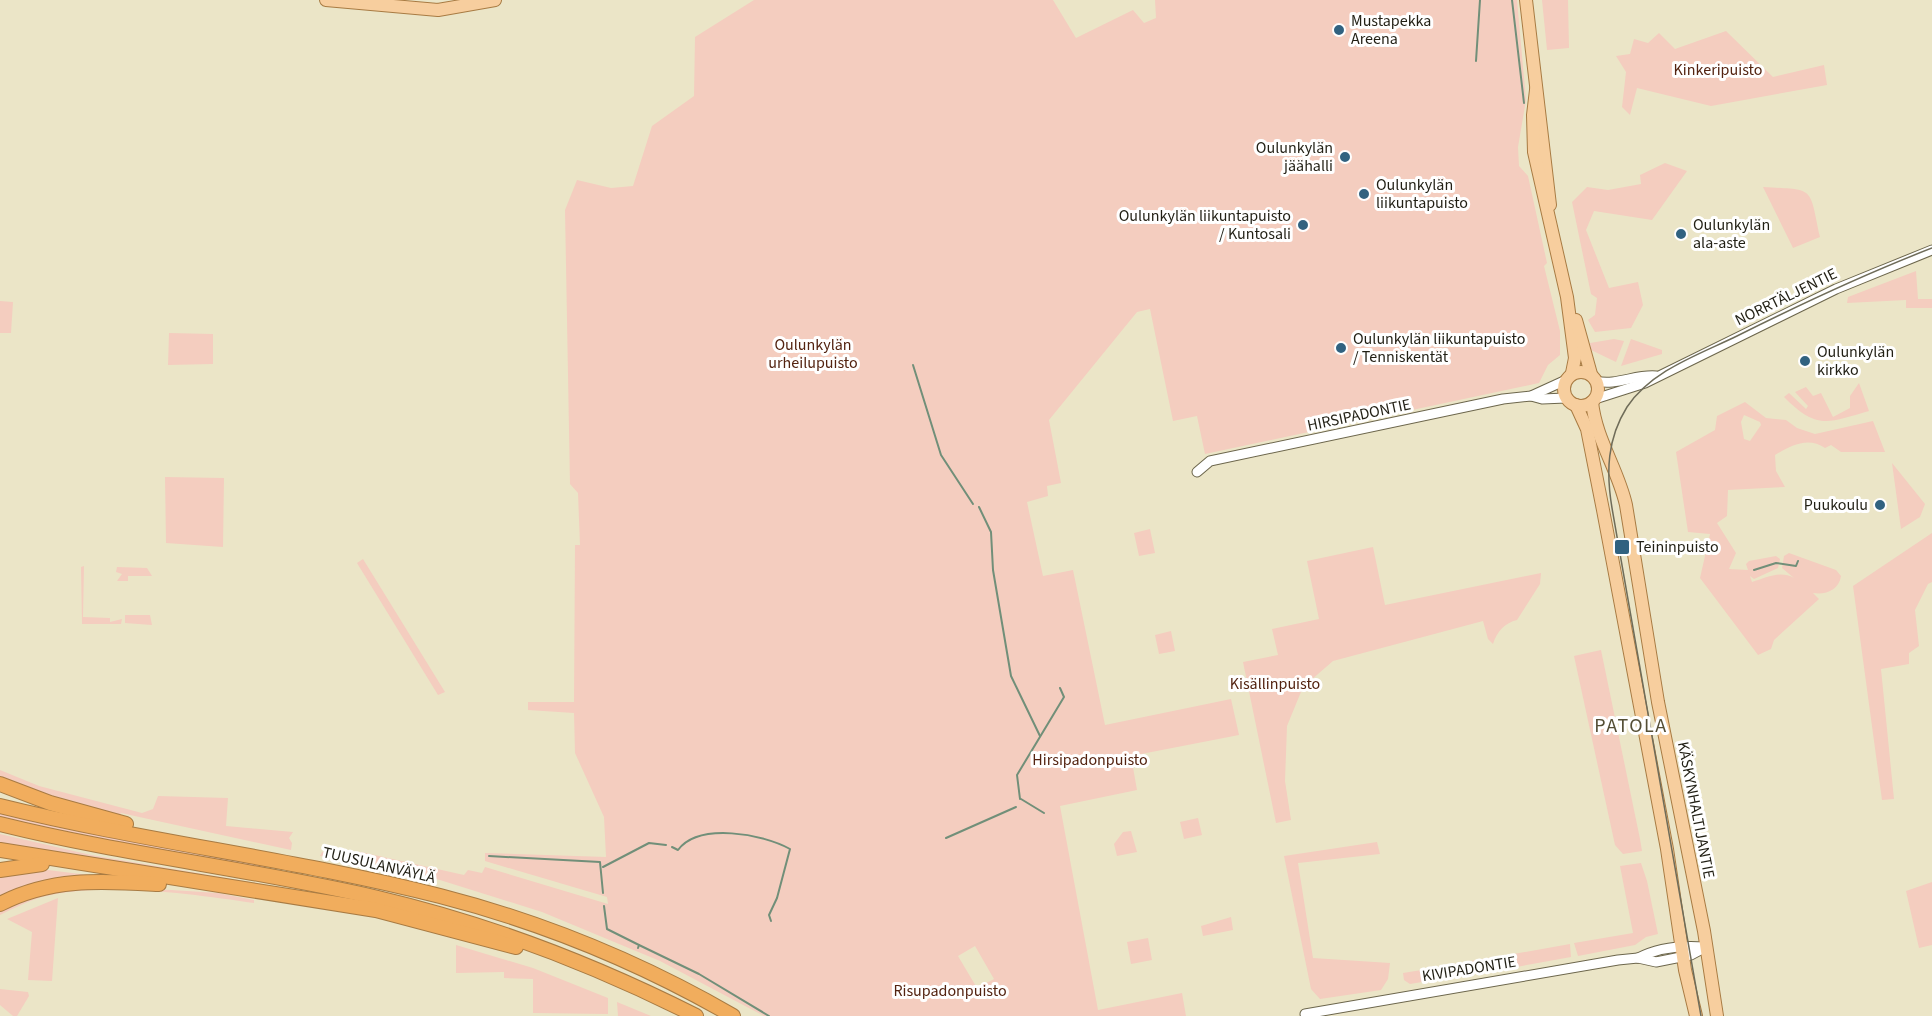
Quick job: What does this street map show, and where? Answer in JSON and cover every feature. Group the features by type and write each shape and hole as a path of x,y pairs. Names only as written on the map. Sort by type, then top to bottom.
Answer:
{"highway":[{"path":"0,784 89,815 153,830 220,850"},
{"name":"TUUSULANVÄYLÄ","path":"0,806 320,869 442,896 501,914 579,943 653,975 733,1016"},
{"name":"TUUSULANVÄYLÄ","path":"0,824 74,841 320,885 437,913 574,959 696,1016"},
{"path":"0,850 320,900 394,914 461,930 530,951 574,959"},
{"path":"0,870 27,865 102,867"},
{"path":"0,904 39,888 81,881 238,887"}],"main road":[{"path":"326,0 375,7 438,10 495,0"},
{"path":"1526,0 1550,188 1550,216 1567,297 1575,358 1563,389 1587,429 1669,860 1695,1016"},
{"path":"1567,297 1598,391 1593,401 1571,402"},
{"path":"1569,377 1582,371 1594,377"},
{"name":"KÄSKYNHALTIJANTIE","path":"1593,401 1602,445 1622,487 1641,589 1658,702 1717,1016"}],"street":[{"name":"NORRTÄLJENTIE","path":"1593,401 1645,383 1836,289 1932,250"},
{"name":"NORRTÄLJENTIE","path":"1594,377 1615,382 1646,375 1656,376"},
{"name":"HIRSIPADONTIE","path":"1197,472 1210,461 1503,399 1531,396 1569,377"},
{"name":"HIRSIPADONTIE","path":"1531,396 1571,402"},
{"name":"KIVIPADONTIE","path":"1305,1014 1638,958 1652,951 1683,952 1706,948"}],"green space":[{"name":"Oulunkylän urheilupuisto","path":"754,0 1053,0 1076,38 1133,10 1144,23 1156,18 1155,0 1517,0 1526,100 1518,147 1519,166 1528,176 1547,263 1544,266 1560,331 1560,355 1548,365 1539,383 1205,454 1197,416 1173,421 1150,309 1137,312 1049,420 1061,483 1047,486 1048,496 1027,502 1043,576 1073,570 1105,725 1231,699 1239,735 1131,756 1137,790 1060,806 1098,1010 1182,993 1186,1016 764,1016 660,961 542,912 424,875 364,861 320,856 322,852 361,852 464,875 468,870 482,873 485,867 608,904 607,897 485,861 485,853 606,857 604,817 575,753 574,713 528,710 528,702 574,702 575,545 580,545 578,493 570,484 565,210 577,180 611,188 633,186 652,126 694,96 695,37","holes":["975,946 994,979 977,988 958,956"]},
{"path":"1542,0 1568,0 1569,48 1547,50"},
{"name":"Kinkeripuisto","path":"1726,31 1773,77 1824,65 1827,85 1711,106 1637,88 1630,115 1622,107 1626,72 1616,56 1630,54 1634,39 1648,43 1659,33 1675,49"},
{"path":"1665,163 1687,171 1652,220 1594,211 1586,230 1609,288 1638,282 1643,305 1631,328 1595,332 1588,320 1595,315 1597,298 1591,294 1572,202 1587,187 1608,190 1641,184 1640,175"},
{"path":"1763,187 1793,189 1807,194 1814,208 1820,237 1793,248"},
{"path":"1916,271 1918,299 1932,299 1932,308 1906,308 1906,300 1847,303 1848,297"},
{"path":"0,301 13,302 11,333 0,333"},
{"path":"169,333 213,334 213,364 168,365"},
{"path":"1614,339 1624,341 1616,362 1591,350 1590,343"},
{"path":"1631,339 1662,350 1662,354 1621,366"},
{"path":"1859,383 1869,411 1843,419 1823,421 1814,419 1795,408 1784,397 1789,393 1806,409 1808,406 1795,392 1806,387 1813,396 1821,393 1833,417 1850,408 1850,396"},
{"name":"Teininpuisto","path":"1745,402 1766,418 1786,420 1797,428 1815,434 1873,421 1885,452 1841,452 1831,445 1825,448 1819,444 1799,444 1775,455 1776,471 1785,487 1728,490 1727,516 1717,523 1736,553 1729,569 1748,570 1746,564 1749,561 1776,556 1780,559 1778,568 1754,579 1750,576 1752,582 1778,575 1794,578 1782,568 1784,556 1789,553 1836,570 1841,576 1835,588 1823,593 1813,593 1819,599 1774,640 1771,649 1758,655 1700,578 1710,534 1688,532 1676,452 1715,430 1717,416","holes":["1744,415 1760,422 1761,425 1750,441 1744,439 1741,422"]},
{"path":"1892,463 1925,504 1920,517 1901,529"},
{"path":"165,477 224,478 223,547 166,543"},
{"path":"1150,529 1155,553 1139,556 1134,533"},
{"path":"1932,533 1932,582 1928,584 1915,610 1919,646 1909,653 1909,664 1881,669 1894,799 1882,800 1853,586"},
{"name":"Kisällinpuisto","path":"1373,547 1385,605 1541,573 1540,584 1517,620 1502,628 1493,644 1488,639 1483,621 1333,661 1303,687 1287,726 1285,781 1291,820 1276,823 1243,662 1278,655 1272,629 1319,619 1307,561"},
{"path":"363,559 445,692 438,695 357,563"},
{"path":"84,566 83,617 110,618 110,622 122,619 121,624 82,624 81,567"},
{"path":"117,567 147,568 152,576 128,576 128,581 117,581 122,574 116,572"},
{"path":"125,615 150,615 152,625 125,623"},
{"path":"1171,631 1175,651 1159,654 1155,635"},
{"path":"1601,650 1642,851 1623,854 1615,845 1574,656"},
{"path":"0,770 39,786 142,813 153,809 158,796 228,798 226,826 293,832 289,838 292,843 291,850 121,813 119,818 94,812 0,780"},
{"path":"0,812 38,822 269,866 254,867 225,863 141,848 0,818"},
{"path":"1198,818 1202,835 1184,839 1180,822"},
{"path":"1131,831 1137,852 1117,856 1114,844 1123,832"},
{"path":"0,834 91,855 274,886 0,846"},
{"path":"1377,842 1380,854 1298,863 1313,958 1390,963 1388,979 1381,990 1320,999 1311,989 1284,856"},
{"path":"1641,863 1658,934 1646,937 1635,945 1578,956 1574,943 1633,933 1620,866"},
{"path":"40,869 88,875 0,898 0,875"},
{"path":"1932,882 1932,945 1919,948 1906,891"},
{"path":"109,886 218,893 254,900 254,903 148,891 92,890 42,897 0,915 0,910 41,893"},
{"path":"58,898 52,981 28,980 32,932 7,919"},
{"path":"1231,917 1233,930 1203,936 1201,926"},
{"path":"1148,938 1152,960 1131,964 1127,942"},
{"path":"1570,944 1571,957 1511,968 1508,955"},
{"path":"456,945 533,968 608,998 608,1014 533,1013 533,979 504,978 504,972 456,973"},
{"path":"1494,957 1502,969 1446,978 1448,965"},
{"path":"1440,967 1440,979 1410,984 1404,980 1403,973"},
{"path":"0,989 28,992 29,996 17,1016 13,1016 0,1005"},
{"path":"617,1002 651,1016 618,1016"}],"waterway":[{"path":"1476,61 1480,0"},
{"path":"1512,0 1524,103"},
{"path":"913,365 941,455 973,504"},
{"path":"979,507 991,532 993,570 1011,676 1040,736"},
{"path":"1754,570 1776,563 1796,566 1798,561"},
{"path":"1020,799 1017,775 1064,697 1060,688"},
{"path":"1021,799 1044,813"},
{"path":"946,838 1016,807"},
{"path":"672,847 678,850 688,841 701,836 732,833 764,839 790,849 777,898 769,915 771,921"},
{"path":"603,867 649,843 666,845"},
{"path":"489,856 600,862 603,893"},
{"path":"604,906 607,929 639,945 638,948"},
{"path":"639,945 699,974 769,1016"}],"tram line":[{"path":"1701,1016 1612,508 1609,469 1615,431 1627,407 1637,394 1663,373 1833,290 1932,248"}],"place":[{"name":"Mustapekka Areena","path":"1339,30"},
{"name":"Oulunkylän jäähalli","path":"1345,157"},
{"name":"Oulunkylän liikuntapuisto","path":"1364,194"},
{"name":"Oulunkylän liikuntapuisto / Kuntosali","path":"1303,225"},
{"name":"Oulunkylän ala-aste","path":"1681,234"},
{"name":"Oulunkylän liikuntapuisto / Tenniskentät","path":"1341,348"},
{"name":"Oulunkylän kirkko","path":"1805,361"},
{"name":"Puukoulu","path":"1880,505"},
{"name":"Teininpuisto","path":"1622,547"}],"district":[{"name":"PATOLA","path":"1631,726"}],"park label":[{"name":"Hirsipadonpuisto","path":"1090,760"},
{"name":"Risupadonpuisto","path":"950,991"}]}
